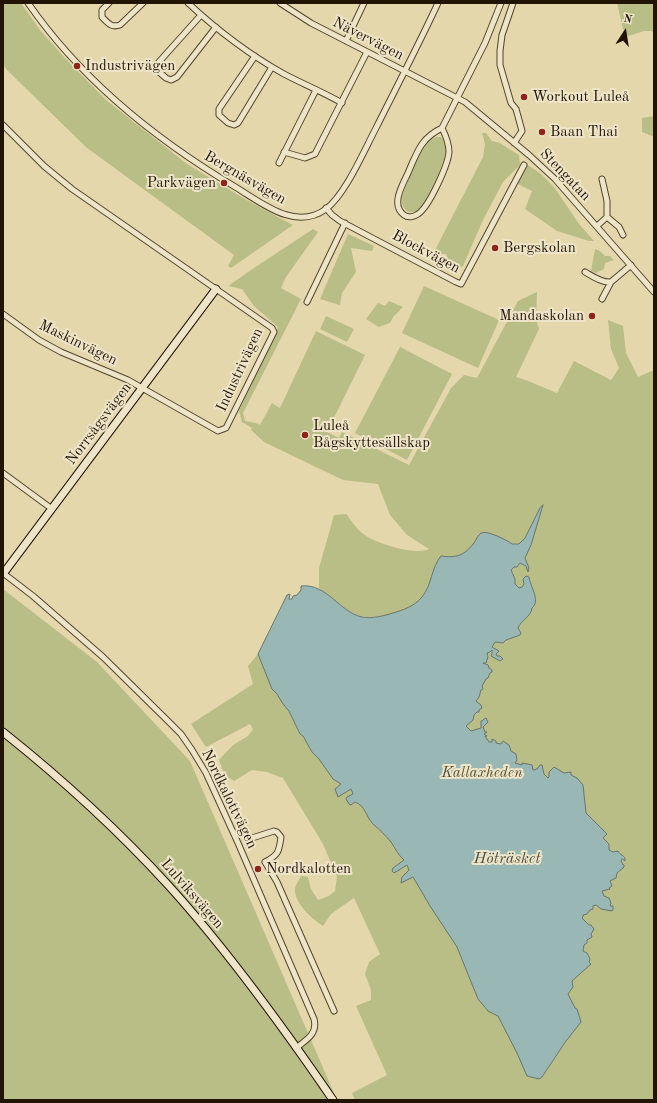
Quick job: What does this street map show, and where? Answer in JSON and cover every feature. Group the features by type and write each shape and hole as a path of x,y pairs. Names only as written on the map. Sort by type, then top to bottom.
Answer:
{"main road":[{"name":"Norrsågsvägen","path":"3,574 216,289"},
{"name":"Lulviksvägen","path":"3,732 37,759 77,795 127,842 169,886 210,933 333,1100"}],"street":[{"name":"Bergnäsvägen","path":"28,3 53,36 90,77 131,115 176,150 269,207 285,215 296,218 310,216 326,208 338,195 352,174 438,3"},
{"path":"109,3 102,10 102,17 112,27 115,27 120,26 143,3"},
{"path":"188,3 216,27 255,56 272,67 342,103"},
{"name":"Nävervägen","path":"280,3 311,23 405,71"},
{"path":"346,41 364,3"},
{"path":"442,128 448,142 449,153 444,170 434,192 423,210 413,217 405,216 398,205 402,184 423,142 430,134 442,128 485,42 502,3"},
{"path":"513,3 503,31 499,54 506,89 511,103 516,109 522,132 514,142"},
{"path":"201,14 158,63 158,70 166,78 171,80 177,77 216,27"},
{"path":"284,152 305,158 315,154 342,103 366,52"},
{"path":"255,56 219,109 219,115 228,123 234,125 238,123 272,67"},
{"name":"Stengatan","path":"405,71 465,102 514,142 555,179 654,292"},
{"path":"279,163 316,90"},
{"name":"Industrivägen","path":"3,125 44,166 72,189 272,328 274,332 226,428 218,431 207,425"},
{"name":"Blockvägen","path":"326,208 335,218 461,284 464,281 524,165"},
{"name":"Stengatan","path":"602,179 607,201 607,217"},
{"path":"597,226 607,217 619,227 623,235"},
{"path":"307,302 345,223"},
{"path":"602,300 611,282 631,265"},
{"path":"585,272 601,280 611,282"},
{"name":"Maskinvägen","path":"3,314 39,340 61,352 116,375 207,425"},
{"path":"3,473 52,509"},
{"name":"Nordkalottvägen","path":"3,574 33,596 76,633 139,692 181,734 206,773 314,1019 315,1027 312,1034 296,1048"},
{"path":"252,838 274,831 281,837 277,855 265,862 280,889 334,1011"}],"green space":[{"path":"3,3 21,3 40,30 106,100 187,164 250,202 293,225 231,268 228,266 234,255 87,148 7,70 3,64"},
{"path":"617,3 654,3 654,34 652,31 644,31 625,37"},
{"path":"654,116 654,135 652,136 642,132 642,118"},
{"path":"482,133 486,133 492,141 500,143 519,155 520,165 503,182 483,220 463,266 453,272 446,254 433,254 483,157 485,144"},
{"path":"441,137 446,146 445,155 439,172 421,207 417,212 408,212 403,206 402,202 408,180 426,144 431,139"},
{"path":"526,164 540,173 554,187 579,224 594,241 589,241 557,231 525,209 532,191 518,184"},
{"name":"Kallaxheden","path":"313,229 318,232 286,277 281,288 301,299 243,413 245,421 260,425 272,403 280,408 316,331 365,355 327,432 339,438 342,432 409,465 451,388 464,375 477,378 518,301 537,292 536,320 539,329 516,377 557,393 574,361 611,380 619,368 611,349 608,320 623,326 626,353 638,377 654,370 654,1100 355,1100 352,1093 387,1075 356,1006 371,1000 371,990 365,974 369,962 380,954 354,898 331,914 323,926 304,910 297,899 295,888 301,876 308,877 311,889 318,900 329,896 335,891 337,877 323,844 283,778 267,772 252,770 234,781 225,776 219,760 233,745 248,736 253,729 250,724 206,747 191,724 253,684 248,666 258,654 267,675 452,598 432,577 423,597 415,604 399,612 382,617 365,617 357,615 342,607 332,599 319,588 319,568 334,515 346,514 362,533 376,541 405,550 423,551 429,549 407,535 390,515 378,484 343,480 264,442 251,430 252,428 242,422 239,411 278,327 254,306 242,289 228,286"},
{"path":"348,234 374,246 372,251 351,248 356,272 342,293 340,305 320,299"},
{"path":"595,249 600,251 605,256 610,256 614,260 605,263 604,269 596,273 591,271"},
{"path":"424,286 499,320 478,368 402,333"},
{"path":"389,301 403,307 393,317 390,323 379,327 366,319 378,303 385,306"},
{"path":"326,316 354,329 347,342 320,329"},
{"path":"400,347 452,374 407,460 355,433"},
{"path":"3,589 97,662 190,761 337,1100 3,1100"}],"water":[{"name":"Höträsket","path":"543,505 531,545 525,558 529,568 528,572 526,566 520,563 517,567 514,567 511,570 515,579 515,584 519,588 524,584 523,579 526,576 529,577 535,597 534,605 530,614 518,628 521,633 520,635 506,640 503,643 495,642 492,647 499,651 496,654 497,656 500,656 503,659 500,661 491,656 492,650 487,653 488,657 486,663 483,663 488,665 492,672 482,686 483,689 481,690 476,701 482,708 474,715 473,720 466,726 471,731 481,728 481,721 486,718 488,722 483,727 485,732 487,732 484,734 487,736 485,736 489,742 492,742 492,739 496,741 496,743 501,744 503,741 509,745 511,751 516,754 517,760 515,763 532,765 533,770 542,765 544,774 548,778 549,772 554,767 564,773 571,772 571,775 577,778 583,785 586,813 607,834 603,838 609,844 609,850 613,852 618,851 623,856 625,861 622,859 621,861 624,867 617,873 616,878 610,881 612,886 609,888 610,889 602,891 604,896 609,898 611,903 610,906 613,906 613,910 601,909 596,905 593,906 593,909 587,914 583,915 582,918 594,929 591,934 592,937 587,940 587,943 584,945 583,951 587,953 591,964 572,981 573,987 568,994 575,1008 577,1009 581,1022 566,1041 542,1077 539,1079 527,1076 498,1016 488,1011 478,999 457,947 413,877 401,883 402,877 409,870 407,865 394,873 392,871 393,868 404,860 398,854 391,842 373,824 363,808 355,802 351,805 349,804 346,799 353,794 351,789 338,797 335,789 341,784 333,779 319,759 312,752 303,736 300,734 289,711 272,689 258,654 287,595 290,594 289,599 292,599 293,596 297,595 301,590 301,586 310,586 326,593 346,610 362,617 378,617 397,612 412,605 422,597 428,587 435,566 441,556 451,557 467,551 478,536 484,532 497,536 512,544 519,544 525,538"}],"place":[{"name":"Industrivägen","path":"77,66"},
{"name":"Workout Luleå","path":"524,97"},
{"name":"Baan Thai","path":"542,132"},
{"name":"Parkvägen","path":"224,183"},
{"name":"Bergskolan","path":"495,248"},
{"name":"Mandaskolan","path":"592,316"},
{"name":"Luleå Bågskyttesällskap","path":"305,435"},
{"name":"Nordkalotten","path":"258,869"}]}
